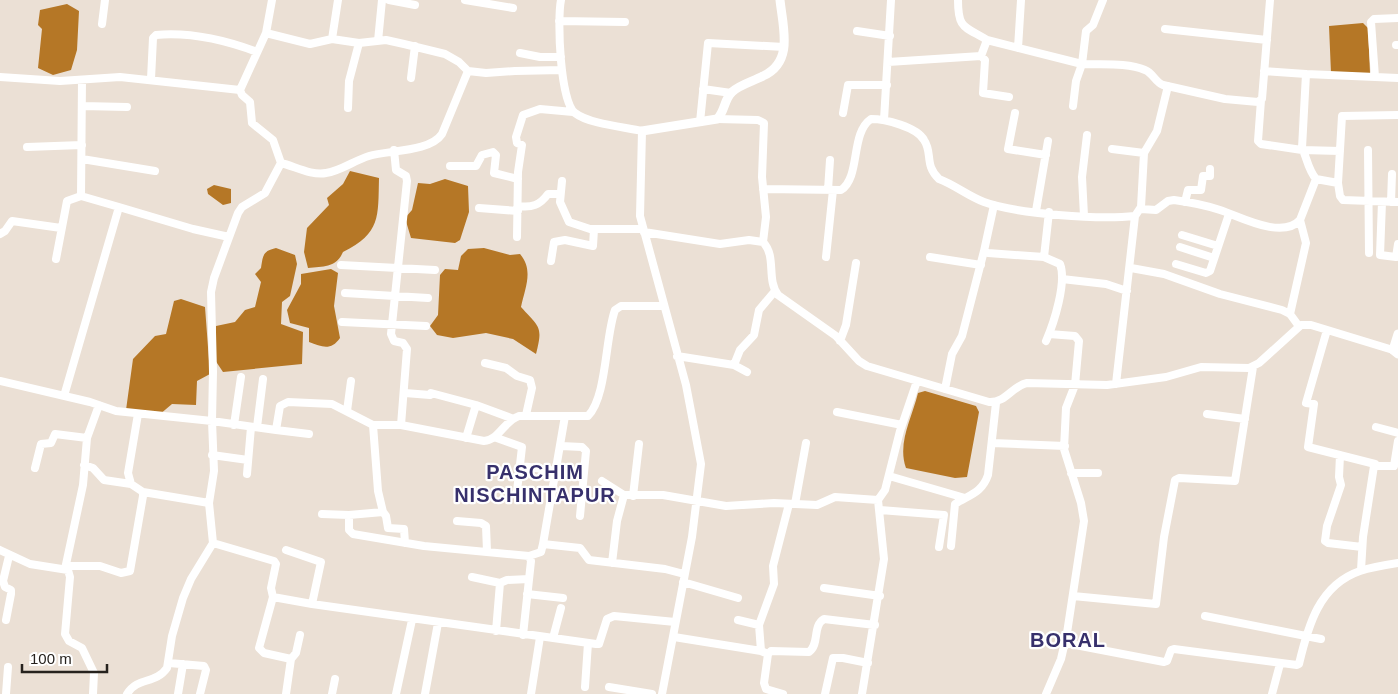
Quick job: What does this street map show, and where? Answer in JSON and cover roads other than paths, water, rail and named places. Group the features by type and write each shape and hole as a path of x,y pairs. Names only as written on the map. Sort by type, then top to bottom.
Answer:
{"main road":[{"path":"642,131 717,119 731,93 778,67 784,48 780,0"},
{"path":"1396,352 1398,334"}],"street":[{"path":"102,24 105,0"},
{"path":"240,90 266,33 272,0"},
{"path":"332,39 338,0"},
{"path":"378,41 382,0"},
{"path":"389,0 415,5"},
{"path":"465,0 513,8"},
{"path":"561,0 559,21 562,70 569,107 573,112"},
{"path":"884,120 891,0"},
{"path":"958,0 958,19 961,24 987,40 1082,64 1139,68 1148,71 1158,83 1225,99 1254,102 1261,100"},
{"path":"1018,48 1021,0"},
{"path":"1073,106 1076,81 1082,64 1086,31 1093,26 1103,0"},
{"path":"1270,0 1258,141 1273,147 1340,151"},
{"path":"1375,77 1372,20 1398,18"},
{"path":"559,21 625,22"},
{"path":"1165,29 1267,40"},
{"path":"858,31 890,36"},
{"path":"266,33 306,44 332,39 359,43 378,41 414,46 445,54 459,62 468,71 486,74 562,70"},
{"path":"151,79 152,38 156,35 200,37 227,41 257,52"},
{"path":"980,56 987,40"},
{"path":"348,108 348,88 359,43"},
{"path":"700,122 708,43 784,48"},
{"path":"411,78 414,46"},
{"path":"520,53 540,57 561,57"},
{"path":"888,62 980,56 985,60 983,93 1009,97"},
{"path":"281,162 325,174 368,156 394,150 419,148 440,137 468,71"},
{"path":"1264,71 1398,78"},
{"path":"1306,74 1302,150 1306,154 1310,171 1316,179 1338,182"},
{"path":"0,77 40,81 120,77 240,90 250,102 252,123 273,140 281,162 265,193 242,207 229,237 211,292 213,482 209,504 213,543 191,579 183,598 172,636 168,663 162,673 148,681 135,683 127,694"},
{"path":"81,196 82,80"},
{"path":"843,113 848,85 887,85"},
{"path":"1116,384 1131,268 1135,216 1141,210 1144,153 1155,135 1168,86"},
{"path":"703,89 731,93"},
{"path":"82,106 127,107"},
{"path":"517,237 518,179 522,145 517,143 516,137 524,115 529,111 540,109 573,112 588,119 642,131 639,204 643,230 656,270 686,385 700,455 698,500 662,694"},
{"path":"1015,114 1008,149 1046,155"},
{"path":"1392,174 1395,202 1342,200 1338,182 1343,116 1398,115"},
{"path":"717,119 758,120 764,123 763,188 766,217 762,242"},
{"path":"763,188 841,190 847,183 862,129 866,122 870,119 884,120 912,130 924,140 928,163 939,179 994,205 1084,216 1135,216"},
{"path":"1084,216 1082,177 1087,135"},
{"path":"1036,211 1048,141"},
{"path":"27,147 82,145"},
{"path":"1112,149 1144,153"},
{"path":"394,150 396,170 406,176 407,181 391,338 403,343 407,349 405,393 401,424"},
{"path":"1368,150 1369,253"},
{"path":"450,166 476,166 482,155 492,152 496,155 494,173 518,179"},
{"path":"82,159 155,171"},
{"path":"826,257 830,160"},
{"path":"1185,202 1188,190 1201,190 1203,176 1210,176 1210,169"},
{"path":"1290,314 1306,243 1300,220 1316,179"},
{"path":"562,181 560,202 567,220 585,228 643,230 720,244 749,240 762,242 769,249 771,256 775,291 803,315 840,340 859,361 868,366 996,403"},
{"path":"479,208 530,207 543,202 548,194 560,194"},
{"path":"56,259 67,201 81,196 193,229 229,237"},
{"path":"1141,210 1160,209 1172,200 1229,214 1263,226 1288,226 1300,220"},
{"path":"1382,202 1380,255 1396,257 1398,244"},
{"path":"945,389 952,354 962,336 981,265 994,205"},
{"path":"64,396 119,207"},
{"path":"1044,257 1049,212"},
{"path":"1176,264 1206,273 1210,271 1229,214"},
{"path":"0,234 5,231 12,221 61,228"},
{"path":"551,261 554,242 565,240 593,246 594,229"},
{"path":"1182,235 1218,246"},
{"path":"1180,246 1214,258"},
{"path":"984,251 988,253 1044,257 1060,264 1062,279 1056,313 1048,337 1077,337 1075,385 1066,408 1065,446 1071,473 1082,504 1084,521 1065,643 1059,666 1046,694"},
{"path":"930,257 981,265"},
{"path":"840,340 846,325 856,263"},
{"path":"341,265 435,270"},
{"path":"1131,268 1164,274 1220,294 1282,310 1290,314 1298,325"},
{"path":"1062,279 1103,283 1128,291"},
{"path":"734,365 740,350 754,335 759,310 775,291"},
{"path":"345,293 428,298"},
{"path":"405,393 430,394 476,405 511,418 526,415 588,416 593,412 606,360 615,310 621,306 664,306"},
{"path":"342,322 426,326"},
{"path":"1073,596 1156,604 1164,537 1175,480 1179,478 1235,481 1253,367 1298,325 1311,325 1396,352"},
{"path":"1326,330 1306,403 1314,404 1308,447 1375,464 1394,466 1398,441"},
{"path":"677,356 734,365 747,372"},
{"path":"485,362 506,368 517,376 530,380 532,388 526,415"},
{"path":"951,546 953,508 955,504 985,486 988,476 996,403 1023,384 1116,384 1166,377 1202,367 1253,367"},
{"path":"234,425 241,378"},
{"path":"246,474 263,379"},
{"path":"0,381 138,414 212,421 309,434"},
{"path":"347,411 351,381"},
{"path":"862,694 880,596 884,559 878,500 885,490 902,425 917,381"},
{"path":"276,430 280,406 288,402 332,404 373,425 401,424 484,442 494,437 511,418"},
{"path":"65,568 83,485 87,438 99,405"},
{"path":"466,438 476,405"},
{"path":"837,412 902,425"},
{"path":"131,484 128,473 138,414"},
{"path":"1207,414 1245,419"},
{"path":"349,515 349,528 352,534 405,543 529,556 541,552 561,446 564,416"},
{"path":"373,425 376,476 383,512 386,516 388,528 404,529 405,543"},
{"path":"1376,428 1398,433"},
{"path":"36,468 41,444 51,443 55,434 87,438"},
{"path":"494,437 522,447 522,466 517,491"},
{"path":"783,694 770,693 766,689 764,683 764,653 759,625 774,584 773,566 792,504 806,443"},
{"path":"992,443 1065,446"},
{"path":"632,496 639,444"},
{"path":"561,446 582,447 586,451 580,516"},
{"path":"212,455 248,460"},
{"path":"1340,455 1339,476 1341,485 1327,526 1325,541 1362,547"},
{"path":"1361,570 1362,547 1375,464"},
{"path":"84,465 93,468 104,480 131,484 143,492 209,504"},
{"path":"522,466 556,471"},
{"path":"1071,473 1098,473"},
{"path":"889,476 965,498"},
{"path":"602,481 624,495 663,495 726,506 792,504 817,506 835,497 878,500"},
{"path":"0,550 9,556 41,567 100,566 121,573 130,571 143,492"},
{"path":"612,563 617,520 624,495"},
{"path":"880,510 944,515 939,546"},
{"path":"322,514 349,515 383,512"},
{"path":"457,521 481,523 486,526 487,551"},
{"path":"213,543 275,562 271,588 273,597 259,648 264,653 291,659"},
{"path":"544,544 580,548 586,559 665,568 684,578 738,598"},
{"path":"286,550 322,562 312,604"},
{"path":"6,620 11,590 5,587 3,581 9,556"},
{"path":"523,635 529,579 529,556"},
{"path":"1065,643 1161,662 1166,662 1171,650 1174,649 1298,665 1304,637 1329,590 1341,580 1361,570 1398,563"},
{"path":"65,568 70,572 70,577 64,634 69,641 82,648 96,681 93,694"},
{"path":"472,577 500,583 507,580 529,579"},
{"path":"496,631 500,583"},
{"path":"824,588 880,596"},
{"path":"527,594 563,598"},
{"path":"273,597 412,620 600,644 604,623 607,619 614,616 675,622"},
{"path":"553,638 561,608"},
{"path":"1205,616 1320,640"},
{"path":"674,637 764,653 771,651 802,653 812,650 818,624 824,619 875,625"},
{"path":"396,694 412,620"},
{"path":"738,620 759,625"},
{"path":"425,694 438,623"},
{"path":"286,694 291,659 296,653 300,635"},
{"path":"531,694 540,637"},
{"path":"585,687 588,643"},
{"path":"824,694 834,658 868,662"},
{"path":"168,663 205,668 200,694"},
{"path":"178,694 183,664"},
{"path":"1272,694 1280,664"},
{"path":"6,694 8,667"},
{"path":"332,694 335,679"},
{"path":"609,687 652,694"}],"district":[{"name":"PASCHIM NISCHINTAPUR","path":"535,484"},
{"name":"BORAL","path":"1068,640"}]}
